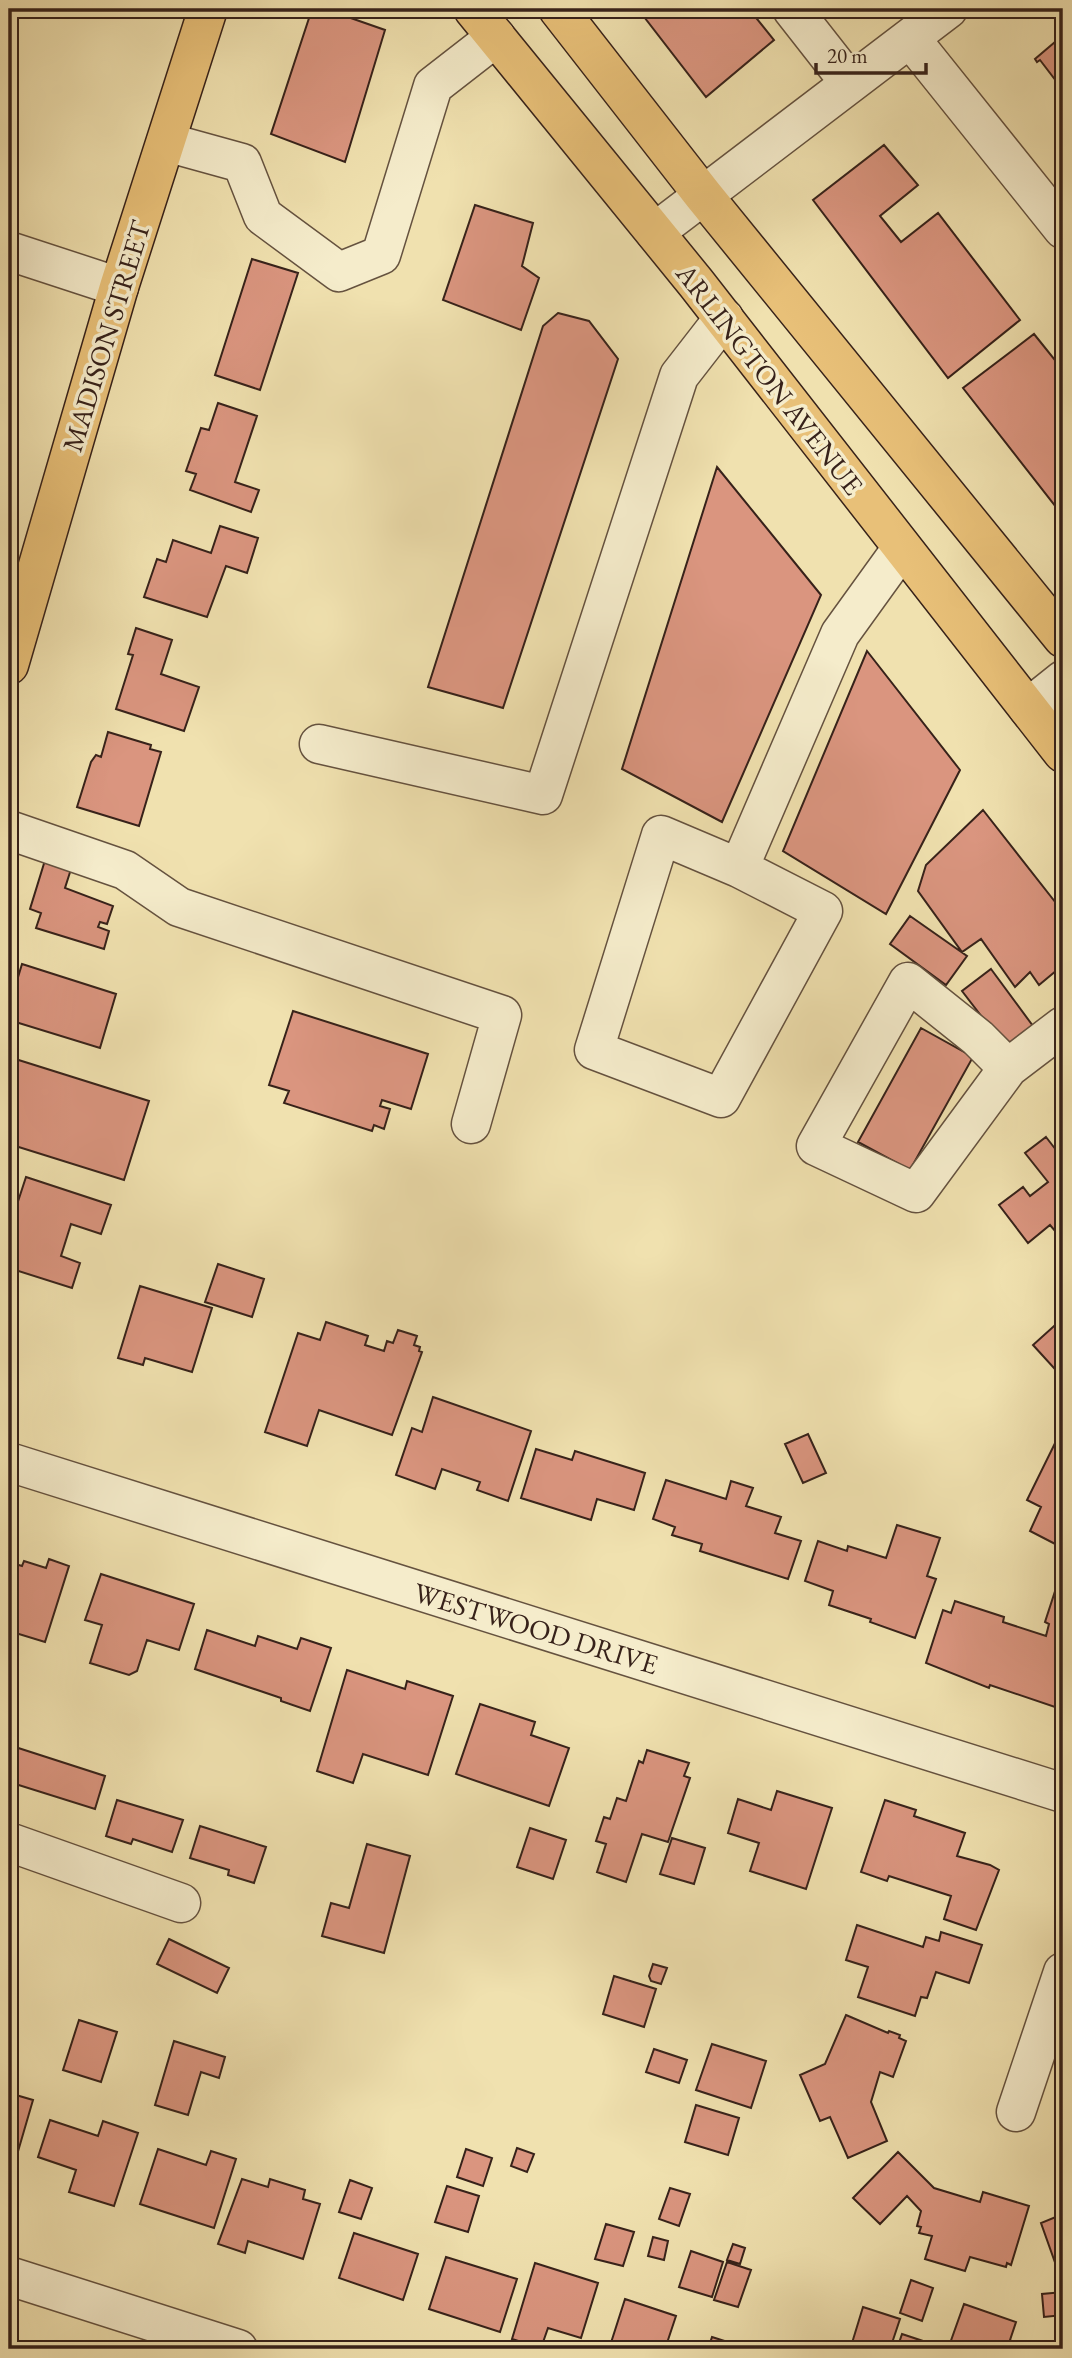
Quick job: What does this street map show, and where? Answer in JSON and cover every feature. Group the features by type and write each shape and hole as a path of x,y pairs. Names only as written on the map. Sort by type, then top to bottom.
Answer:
{"main road":[{"name":"MADISON STREET","path":"9,665 18,598 208,9"},
{"path":"558,9 703,195 1063,638"},
{"name":"ARLINGTON AVENUE","path":"485,23 724,318 1063,753"}],"street":[{"path":"792,9 850,83"},
{"path":"655,232 948,9"},
{"path":"166,142 242,163 263,215 339,272 382,255 433,86 485,23"},
{"path":"910,38 1063,229"},
{"path":"9,251 119,287"},
{"path":"319,744 543,795 679,376 724,318"},
{"path":"739,868 840,635 902,548"},
{"path":"1028,708 1063,680"},
{"path":"9,830 125,870 179,907 502,1015 471,1124"},
{"path":"661,835 739,868 823,911 721,1098 594,1050 661,835"},
{"path":"1008,1068 978,1038 908,982 816,1146 916,1193 1008,1068 1063,1026"},
{"name":"WESTWOOD DRIVE","path":"9,1462 1063,1793"},
{"path":"9,1842 181,1903"},
{"path":"1016,2112 1063,1972"},
{"path":"9,2276 238,2349"}],"building":[{"path":"312,9 325,9 385,30 345,162 271,134"},
{"path":"638,9 749,9 774,40 706,97"},
{"path":"1063,35 1063,90 1040,60 1037,62 1035,59"},
{"path":"884,145 918,185 880,216 901,242 938,213 1020,320 948,378 813,200"},
{"path":"475,205 533,223 522,266 539,278 521,330 443,300"},
{"path":"252,259 298,273 260,390 215,375"},
{"path":"558,313 589,321 618,359 503,708 428,687 543,326"},
{"path":"9,326 16,328 9,352"},
{"path":"1034,334 1063,370 1063,516 963,388"},
{"path":"218,403 257,416 235,482 259,490 251,512 190,490 196,474 186,471 201,428 209,430"},
{"path":"717,467 821,595 722,822 622,769"},
{"path":"220,526 258,538 247,573 226,566 207,617 144,597 157,559 166,562 173,540 211,553"},
{"path":"136,628 172,640 161,674 199,687 184,731 116,709 133,655 128,654"},
{"path":"867,651 960,770 886,914 783,851"},
{"path":"108,732 151,745 150,749 161,752 139,826 77,807 91,762 96,755 101,757"},
{"path":"983,810 1063,912 1063,965 1039,985 1030,972 1015,987 981,939 962,952 918,891 926,865"},
{"path":"46,857 72,866 65,888 113,906 107,924 100,922 98,927 109,931 104,949 36,928 41,913 30,909"},
{"path":"910,916 967,956 946,985 890,944"},
{"path":"22,964 116,994 100,1048 9,1020 9,1007"},
{"path":"991,969 1033,1026 1005,1047 962,991"},
{"path":"293,1011 428,1054 411,1109 382,1100 380,1106 390,1109 384,1129 374,1125 372,1131 284,1103 289,1091 269,1085"},
{"path":"921,1028 973,1057 910,1170 858,1142"},
{"path":"9,1057 149,1101 124,1180 9,1144"},
{"path":"1046,1137 1063,1159 1063,1225 1055,1231 1050,1225 1028,1243 999,1205 1023,1187 1030,1196 1048,1182 1025,1153"},
{"path":"26,1177 111,1205 101,1234 71,1224 61,1256 80,1263 72,1288 9,1268 9,1229"},
{"path":"218,1264 264,1279 252,1317 205,1302"},
{"path":"140,1286 212,1308 192,1372 145,1358 143,1365 118,1358"},
{"path":"1063,1318 1063,1378 1033,1345"},
{"path":"326,1322 368,1336 365,1345 384,1351 387,1341 393,1343 398,1330 417,1336 414,1345 420,1347 419,1351 422,1352 392,1435 319,1410 307,1446 265,1432 298,1333 320,1340"},
{"path":"433,1397 531,1431 508,1501 477,1490 480,1482 442,1469 435,1489 396,1475 412,1428 422,1432"},
{"path":"1063,1427 1063,1548 1030,1531 1041,1507 1027,1500"},
{"path":"808,1434 826,1473 803,1483 785,1444"},
{"path":"536,1449 572,1460 575,1451 645,1473 634,1510 597,1499 591,1520 521,1498"},
{"path":"666,1480 726,1499 731,1481 753,1488 746,1506 781,1517 775,1533 801,1541 788,1579 700,1551 702,1544 672,1535 675,1527 653,1519"},
{"path":"897,1525 940,1538 927,1576 936,1579 915,1638 829,1605 833,1591 805,1581 818,1541 847,1551 848,1546 886,1558"},
{"path":"49,1559 69,1566 45,1642 9,1631 9,1562 22,1566 24,1561 46,1568"},
{"path":"101,1574 194,1604 179,1650 147,1640 137,1671 129,1675 90,1663 102,1625 85,1620"},
{"path":"1059,1579 1063,1580 1063,1683 1055,1707 990,1685 989,1688 926,1663 943,1610 951,1613 955,1601 1004,1617 1003,1622 1046,1636 1049,1624 1045,1622"},
{"path":"207,1630 255,1646 258,1636 297,1649 301,1638 331,1648 310,1711 281,1701 281,1698 195,1669"},
{"path":"347,1670 405,1689 407,1681 453,1696 428,1775 363,1754 353,1783 317,1771"},
{"path":"480,1704 535,1722 531,1735 569,1748 549,1806 456,1774"},
{"path":"9,1745 105,1776 95,1809 9,1782"},
{"path":"647,1750 689,1763 684,1776 690,1778 668,1842 642,1834 626,1882 597,1872 606,1844 596,1841 604,1817 610,1819 617,1798 626,1801 639,1761 643,1763"},
{"path":"777,1791 832,1808 806,1889 750,1871 759,1843 728,1833 738,1799 771,1810"},
{"path":"117,1800 183,1820 172,1852 133,1839 131,1844 106,1836"},
{"path":"885,1800 916,1810 914,1816 965,1833 957,1856 999,1870 976,1930 944,1919 951,1896 889,1876 887,1881 861,1872"},
{"path":"200,1826 266,1847 254,1883 228,1875 229,1870 190,1858"},
{"path":"530,1828 566,1840 553,1879 517,1867"},
{"path":"672,1838 705,1848 694,1884 660,1874"},
{"path":"367,1844 410,1856 384,1953 322,1936 331,1903 349,1908"},
{"path":"857,1925 923,1947 926,1937 939,1941 941,1932 982,1945 969,1983 936,1972 927,1998 921,1997 915,2016 858,1997 868,1967 846,1960"},
{"path":"169,1939 229,1968 217,1993 157,1964"},
{"path":"653,1964 667,1968 661,1984 651,1981 649,1976"},
{"path":"614,1976 656,1989 644,2027 603,2014"},
{"path":"846,2015 888,2033 889,2031 900,2035 899,2038 906,2041 893,2077 880,2072 871,2102 887,2141 848,2158 830,2117 820,2121 800,2075 825,2064"},
{"path":"79,2020 117,2032 101,2082 63,2070"},
{"path":"174,2041 225,2057 219,2078 201,2072 188,2115 155,2105"},
{"path":"712,2044 766,2061 751,2108 696,2090"},
{"path":"654,2049 687,2060 679,2083 646,2072"},
{"path":"9,2093 33,2100 12,2172 9,2171"},
{"path":"696,2105 739,2118 728,2155 685,2142"},
{"path":"50,2120 98,2136 103,2121 138,2133 114,2206 69,2192 76,2170 38,2157"},
{"path":"517,2148 534,2154 527,2172 511,2166"},
{"path":"158,2149 206,2165 211,2151 236,2159 214,2228 140,2204"},
{"path":"466,2149 492,2158 483,2186 457,2177"},
{"path":"898,2152 934,2188 980,2202 983,2192 1029,2206 1011,2265 1007,2263 1006,2267 970,2257 965,2271 925,2259 932,2236 919,2233 921,2227 917,2226 921,2211 907,2196 880,2224 853,2198"},
{"path":"242,2179 268,2187 270,2179 305,2190 303,2199 320,2204 303,2259 248,2241 245,2253 218,2244"},
{"path":"350,2180 372,2188 361,2219 339,2212"},
{"path":"447,2186 479,2196 468,2232 435,2222"},
{"path":"670,2188 690,2194 679,2226 659,2219"},
{"path":"1063,2214 1063,2285 1041,2223"},
{"path":"606,2224 634,2232 623,2266 595,2259"},
{"path":"354,2233 418,2254 403,2300 339,2278"},
{"path":"653,2237 668,2241 664,2260 648,2256"},
{"path":"733,2244 745,2248 740,2264 727,2260"},
{"path":"691,2251 723,2262 712,2297 679,2287"},
{"path":"446,2257 517,2279 500,2332 429,2309"},
{"path":"727,2262 751,2270 738,2307 714,2300"},
{"path":"535,2263 598,2283 581,2338 548,2328 541,2348 512,2339"},
{"path":"911,2280 933,2288 922,2321 900,2313"},
{"path":"1063,2292 1063,2315 1044,2317 1042,2294"},
{"path":"625,2299 676,2316 665,2349 609,2349"},
{"path":"964,2304 1016,2322 1008,2346 995,2342 993,2349 948,2349"},
{"path":"863,2307 900,2319 890,2349 871,2349 852,2343"},
{"path":"902,2334 938,2346 937,2349 897,2349"},
{"path":"712,2337 737,2345 736,2349 708,2349"},
{"path":"1012,2341 1033,2349 1009,2349"}]}
